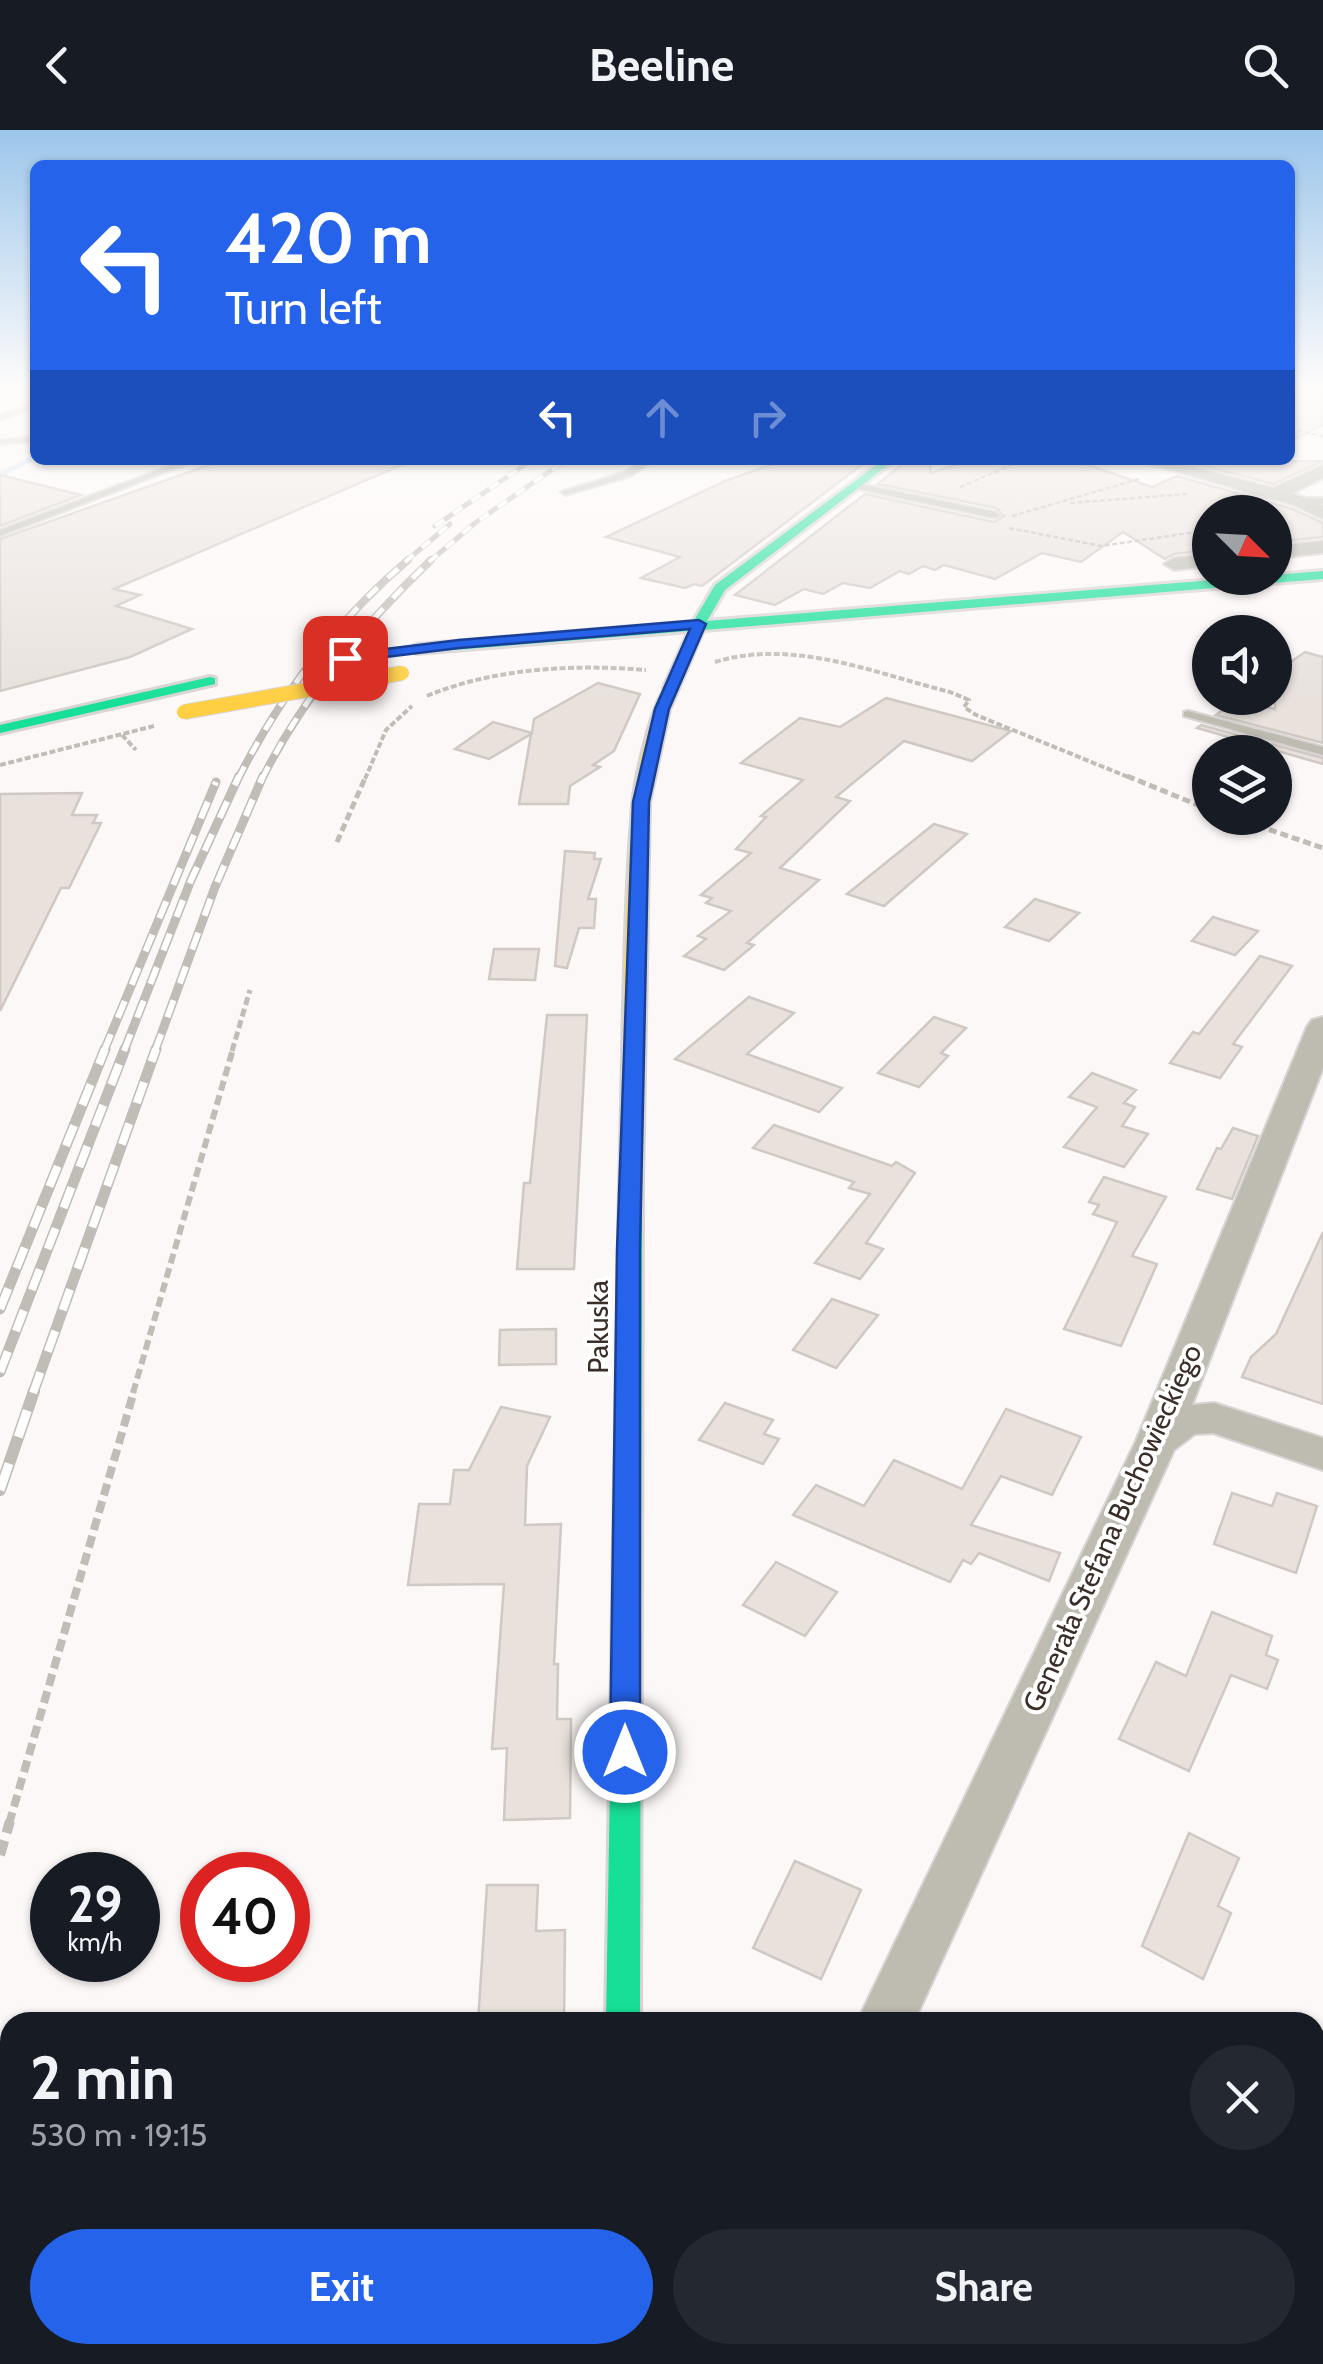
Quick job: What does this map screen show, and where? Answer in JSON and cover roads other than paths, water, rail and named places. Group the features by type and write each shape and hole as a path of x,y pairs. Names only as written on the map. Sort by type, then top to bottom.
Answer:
{"street":[{"name":"Pakuska","path":"623,2012 629,1250 641,802 662,709 696,632 726,582 846,493"},
{"path":"1276,494 1301,501 1323,514"},
{"path":"1292,550 1323,547"},
{"path":"1174,564 1192,562"},
{"path":"371,654 416,648 1000,616 1130,592 1323,576"},
{"path":"159,721 184,712 402,672 696,632"},
{"path":"0,728 240,675"},
{"name":"Generała Stefana Buchowieckiego","path":"890,2012 1157,1441 1323,1027"},
{"path":"1157,1441 1185,1420 1214,1418 1323,1454"}],"lane":[{"path":"0,532 104,493"},
{"path":"890,493 1000,517"},
{"path":"1301,501 1323,502"},
{"path":"1188,714 1323,751"}],"railway":[{"path":"435,526 483,493"},
{"path":"429,562 518,493"},
{"path":"405,562 450,524"},
{"path":"238,779 272,718 312,661 357,608 408,560"},
{"path":"262,779 297,718 337,662 429,562"},
{"path":"124,1051 191,880 239,776"},
{"path":"155,1051 215,887 263,776"},
{"path":"104,1051 216,782"},
{"path":"0,1309 105,1049"},
{"path":"0,1372 125,1049"},
{"path":"33,1393 156,1049"},
{"path":"0,1490 34,1391"}]}
